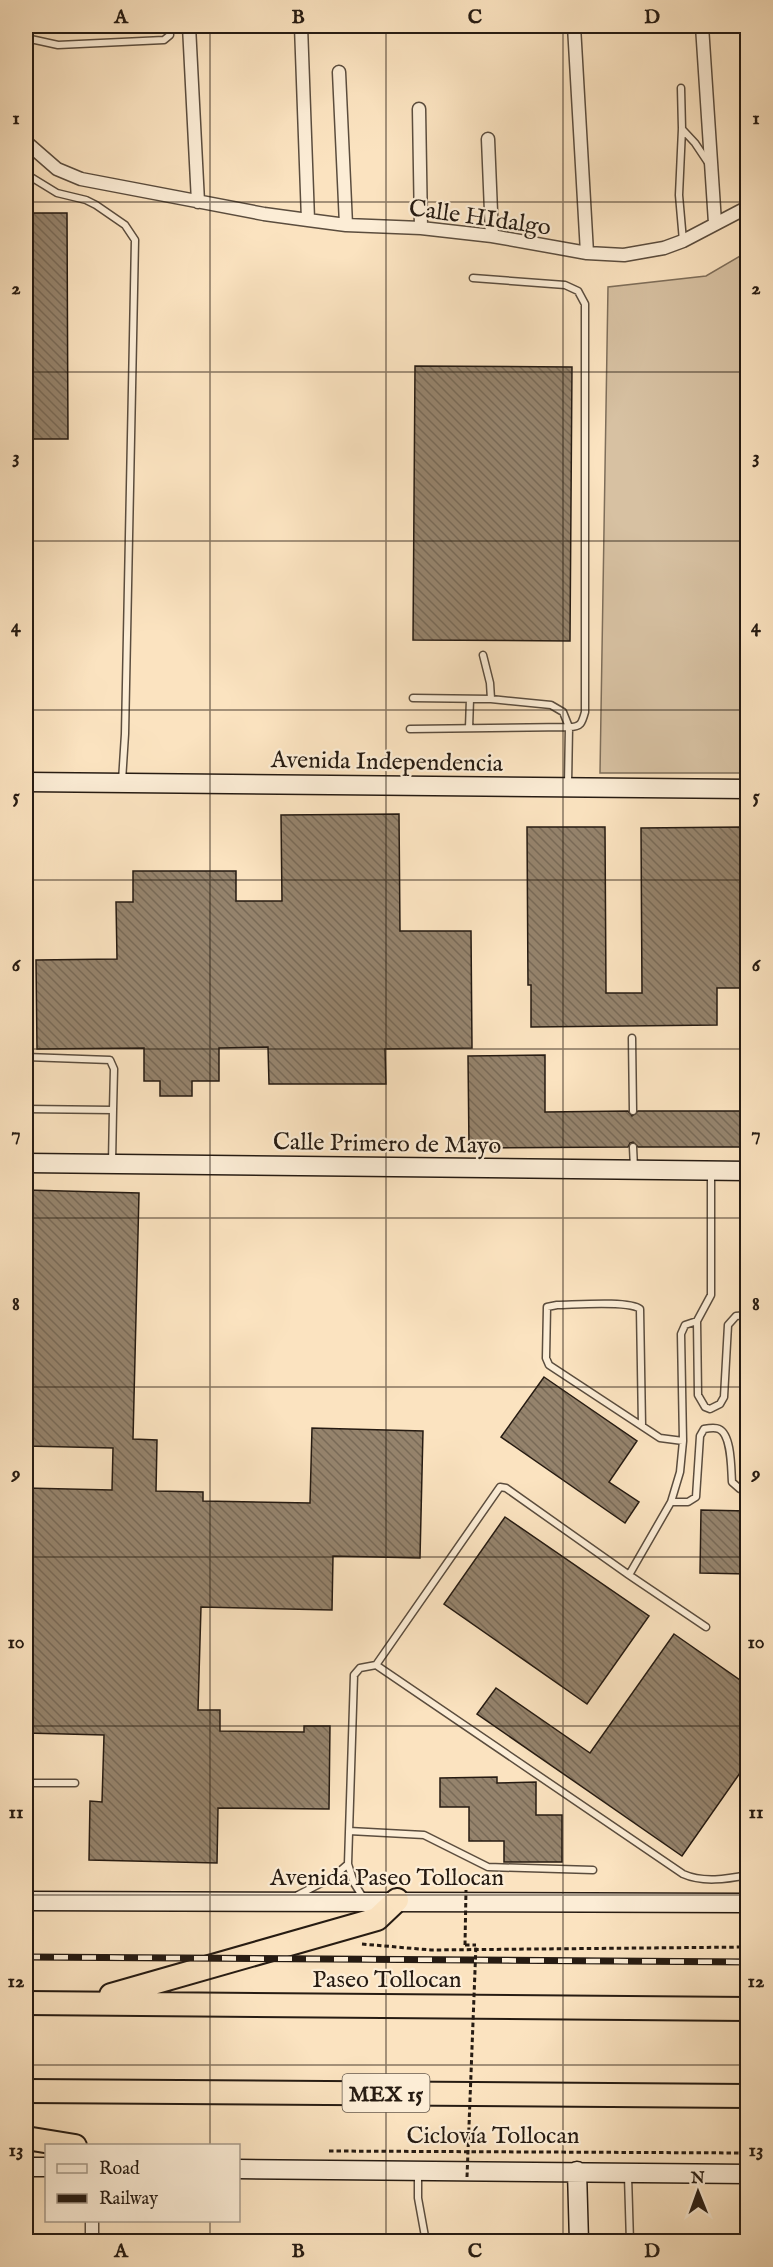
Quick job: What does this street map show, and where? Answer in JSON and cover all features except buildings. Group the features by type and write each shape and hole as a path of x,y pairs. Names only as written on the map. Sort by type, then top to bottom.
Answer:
{"highway":[{"path":"75,2004 133,1990 377,1919 397,1900"},
{"name":"Paseo Tollocan","path":"26,2003 747,2009"},
{"name":"MEX 15","path":"26,2091 747,2096"},
{"path":"26,2138 68,2144"}],"main road":[{"name":"Avenida Independencia","path":"26,782 747,789"},
{"name":"Calle Primero de Mayo","path":"26,1163 747,1171"},
{"name":"Avenida Paseo Tollocan","path":"26,1901 397,1900 747,1903"},
{"path":"26,2167 45,2167"},
{"path":"240,2169 747,2174"},
{"path":"577,2171 579,2241"}],"street":[{"path":"26,142 57,169 68,175 198,202 189,26"},
{"path":"301,26 308,220"},
{"path":"574,26 587,253"},
{"path":"702,26 715,223"},
{"path":"339,72 346,225"},
{"path":"419,109 421,228"},
{"path":"488,139 492,236"},
{"name":"Calle HIdalgo","path":"198,202 346,225 421,228 492,236 587,253 624,255 663,248 683,241 747,207"},
{"path":"92,2222 92,2241"}],"lane":[{"path":"26,38 58,45 164,40 170,35 169,26"},
{"path":"681,88 679,195 683,241"},
{"path":"682,129 695,143 711,167"},
{"path":"26,174 57,193 86,200 96,205 125,225 135,242 126,711 122,782"},
{"path":"410,729 578,727 582,723 585,712 585,304 578,291 566,285 473,278"},
{"path":"483,656 490,683 491,699"},
{"path":"413,698 491,699 551,705 563,712 569,727 568,787"},
{"path":"469,728 470,699"},
{"path":"26,828 26,912"},
{"path":"632,1038 633,1112"},
{"path":"26,1057 110,1060 114,1069 112,1164"},
{"path":"26,1109 112,1110"},
{"path":"633,1147 634,1169"},
{"path":"711,1170 711,1295 697,1321 698,1395 705,1407 711,1408 720,1404 724,1397 728,1325 736,1316 747,1316"},
{"path":"642,1426 640,1309 636,1306 622,1305 547,1307 546,1358 549,1365 642,1426 664,1440 683,1441"},
{"path":"629,1575 671,1502 680,1472 683,1441 681,1334 685,1325 697,1321"},
{"path":"671,1502 688,1502 696,1497 700,1436 704,1429 708,1428 723,1431 730,1452 733,1486 747,1489"},
{"path":"366,1901 354,1883 348,1864 354,1675 360,1668 376,1665 501,1487 506,1488 706,1627"},
{"path":"376,1665 683,1874 718,1880 747,1875"},
{"path":"26,1783 75,1782"},
{"path":"349,1831 424,1835 488,1866 593,1870"},
{"path":"285,1901 318,1887 348,1864"},
{"path":"418,2170 418,2198 426,2241"},
{"path":"627,2172 630,2241"}],"path":[{"path":"466,1890 465,1945 476,1945 467,2177"},
{"path":"352,1943 431,1950 747,1947"},
{"name":"Ciclovía Tollocan","path":"321,2151 747,2153"}],"shaded area":[{"path":"747,252 747,773 600,773 608,287 706,276"}],"railway":[{"path":"26,1957 748,1962"}]}
